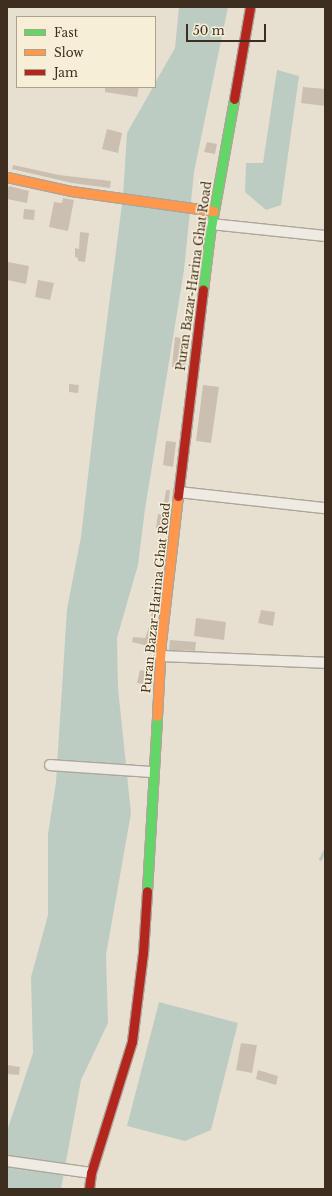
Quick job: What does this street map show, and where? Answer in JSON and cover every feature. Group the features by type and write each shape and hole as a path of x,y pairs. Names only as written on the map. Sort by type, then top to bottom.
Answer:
{"main road":[{"name":"Puran Bazar-Harina Ghat Road","path":"89,1189 91,1173 132,1041 143,953 160,656 211,224 250,7"},
{"path":"7,177 71,191 214,211"}],"street":[{"path":"211,224 325,236"},
{"path":"179,492 325,508"},
{"path":"160,656 325,663"},
{"path":"50,765 154,772"},
{"path":"7,1161 91,1173"}],"shaded area":[{"path":"179,7 228,7 194,172 184,270 145,509 138,565 117,638 118,688 131,813 106,955 108,1023 81,1080 61,1189 7,1189 7,1131 33,1053 31,977 48,915 48,834 56,782 67,609 81,537 123,196 127,133 152,88 156,88 156,81 175,48"},
{"path":"277,70 299,76 281,205 266,210 245,192 246,163 263,163"},
{"path":"159,1002 238,1023 211,1130 185,1141 127,1126"}],"building":[{"path":"303,87 325,89 325,106 301,103"},
{"path":"105,88 139,88 137,97 105,92"},
{"path":"107,129 122,133 118,153 102,149"},
{"path":"207,142 217,144 215,154 204,152"},
{"path":"13,165 59,175 111,181 110,188 72,183 12,169"},
{"path":"9,186 29,191 27,203 7,199 7,190"},
{"path":"63,198 74,200 68,231 49,227 54,202 62,203"},
{"path":"24,209 35,210 34,220 23,219"},
{"path":"80,232 89,233 85,262 78,261 78,258 75,257 75,248 79,249"},
{"path":"8,262 29,266 26,284 7,280"},
{"path":"38,280 54,283 50,300 35,297"},
{"path":"175,337 188,339 185,368 172,367"},
{"path":"69,384 79,385 78,393 69,392"},
{"path":"203,385 219,387 211,443 196,441"},
{"path":"166,441 176,442 173,467 163,465"},
{"path":"166,490 170,490 166,529 156,528 158,514 162,515"},
{"path":"154,603 157,604 152,647 132,642 133,637 145,638 153,617 151,616"},
{"path":"261,610 275,612 273,626 258,623"},
{"path":"196,618 226,622 224,640 194,636"},
{"path":"170,640 196,642 195,651 169,650"},
{"path":"140,670 151,672 149,685 137,683"},
{"path":"241,1043 257,1045 252,1073 236,1070"},
{"path":"7,1065 20,1067 19,1075 7,1074"},
{"path":"258,1070 278,1076 276,1085 256,1079"}],"waterway":[{"path":"320,859 325,849"}],"traffic: fast":[{"path":"203,290 210,233 234,99"},
{"path":"147,891 157,716"}],"traffic: slow":[{"path":"7,177 71,191 214,211"},
{"path":"157,716 161,642 178,496"}],"traffic: jam":[{"path":"234,99 250,7"},
{"path":"178,496 203,290"},
{"path":"89,1189 91,1173 132,1041 143,953 147,891"}]}
